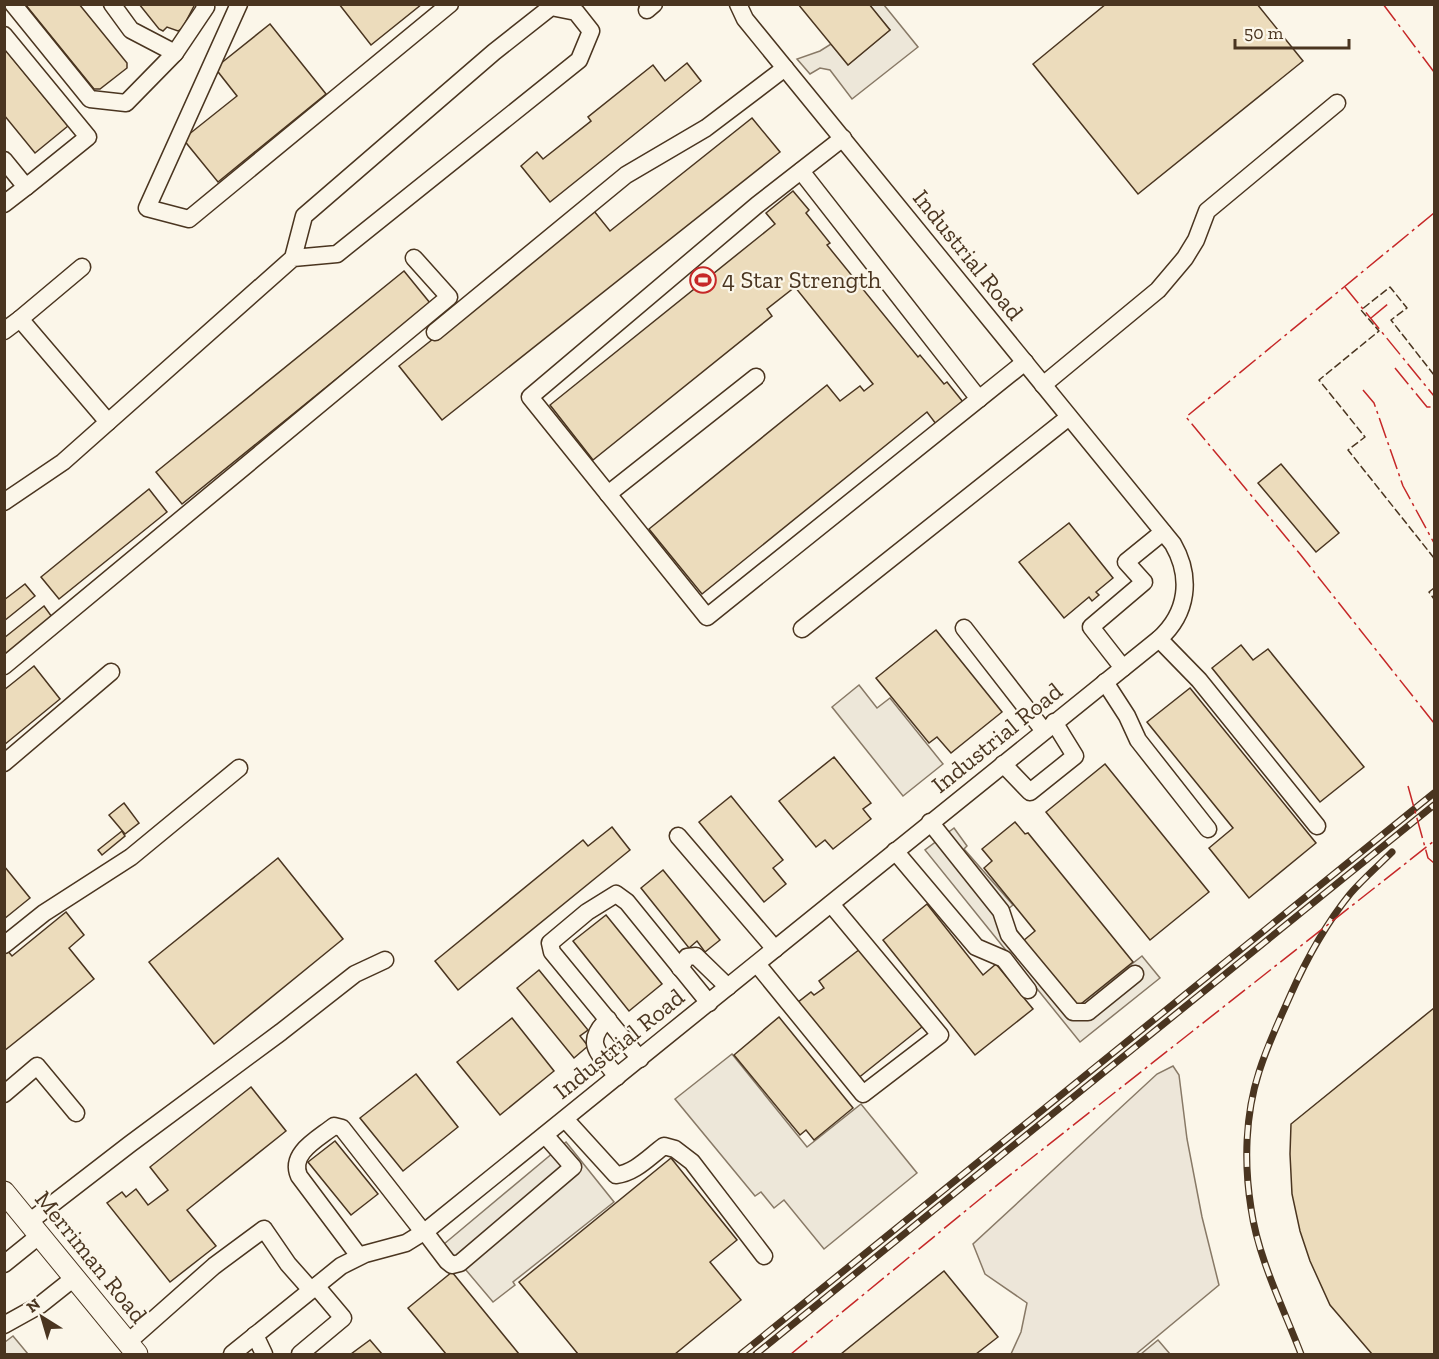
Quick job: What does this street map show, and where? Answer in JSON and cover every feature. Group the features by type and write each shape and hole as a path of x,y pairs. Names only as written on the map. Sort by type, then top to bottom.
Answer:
{"main road":[{"name":"Merriman Road","path":"4,1191 132,1349"}],"street":[{"path":"14,4 90,99 126,103 175,53 206,7 204,4"},
{"path":"112,4 131,30 175,53"},
{"path":"239,4 147,208 189,219 450,4"},
{"name":"Industrial Road","path":"232,1354 341,1266 359,1256 406,1243 424,1232 1159,639 1174,623 1182,608 1186,591 1185,573 1180,556 1163,532 745,19 738,4"},
{"path":"4,502 63,462 293,258 304,216 494,52 551,7 576,12 591,31 579,60 337,254 293,258"},
{"path":"4,35 88,137 4,204"},
{"path":"435,332 626,175 706,128 785,68"},
{"path":"1043,386 1158,290 1185,258 1196,240 1207,211 1337,103"},
{"path":"843,138 757,205 530,397 707,617 1025,362"},
{"path":"4,160 26,187"},
{"path":"801,171 979,399"},
{"path":"4,666 449,297 414,258"},
{"path":"4,331 82,267"},
{"path":"20,319 108,422"},
{"path":"608,494 756,377"},
{"path":"802,629 1069,417"},
{"path":"1123,668 1091,627 1144,582 1126,562 1163,532"},
{"path":"964,628 1075,756 1030,792 1003,764"},
{"path":"1159,639 1199,680 1317,826"},
{"path":"4,763 111,672"},
{"path":"1105,682 1138,740 1208,829"},
{"path":"4,945 44,913 130,857 239,768"},
{"path":"930,822 1001,911 1009,934 1074,1012 1088,1012 1135,974"},
{"path":"678,836 775,949"},
{"path":"895,851 976,947 1004,959 1028,990"},
{"path":"640,1059 552,952 550,943 587,912 615,894 627,902 709,1003"},
{"path":"757,964 863,1094 940,1035 831,904"},
{"path":"680,968 687,957 696,956 728,987"},
{"path":"4,1264 35,1229 130,1144 355,974 385,960"},
{"path":"608,1019 598,1028 593,1037 594,1044 617,1077"},
{"path":"4,1094 37,1066 76,1113"},
{"path":"565,1119 616,1175 626,1174 664,1146 675,1149 692,1162 764,1256"},
{"path":"359,1256 299,1176 295,1167 301,1153 334,1126 342,1128 452,1265 460,1263 573,1167 545,1135"},
{"path":"132,1349 214,1266 264,1229 288,1264 343,1318 300,1354"},
{"path":"4,1325 40,1305 74,1278"},
{"path":"255,1335 264,1354"}],"shaded area":[{"path":"869,5 884,5 918,47 852,99 830,70 820,68 810,74 797,59 820,51 831,44 848,65 890,30"},
{"path":"859,685 877,708 890,698 943,764 903,796 832,707"},
{"path":"954,828 967,846 964,849 1013,905 1003,913 1077,1007 1142,956 1160,978 1080,1042 925,850"},
{"path":"732,1054 807,1147 861,1104 917,1173 824,1249 784,1200 774,1208 761,1192 755,1196 675,1099"},
{"path":"1173,1066 1179,1075 1187,1139 1202,1217 1219,1285 1136,1354 1011,1354 1021,1332 1027,1303 985,1274 973,1244 1157,1074"},
{"path":"566,1142 614,1202 513,1282 515,1285 493,1302 444,1244"},
{"path":"13,1336 28,1354 5,1354 5,1342"},
{"path":"1158,1340 1170,1354 1141,1354"}],"building":[{"path":"25,4 79,4 127,63 127,68 100,89 94,89"},
{"path":"139,4 195,4 182,29 178,31 167,27 163,31"},
{"path":"339,4 422,4 371,45"},
{"path":"798,4 869,4 890,30 848,65"},
{"path":"1106,4 1257,4 1303,61 1138,194 1033,64"},
{"path":"270,24 326,94 218,182 183,139 237,96 215,68"},
{"path":"4,48 68,126 35,153 4,115"},
{"path":"687,63 701,81 550,202 521,166 537,152 543,159 591,121 588,117 653,65 665,81"},
{"path":"752,118 780,152 442,420 399,366 594,211 610,231"},
{"path":"793,191 809,210 806,213 830,243 827,245 918,357 920,355 944,384 947,382 963,402 936,424 927,412 702,594 649,529 827,385 840,401 860,386 864,391 873,384 795,287 767,309 772,316 593,460 550,405 775,224 766,213"},
{"path":"404,271 430,303 182,504 156,472"},
{"path":"1281,464 1339,533 1316,552 1258,483"},
{"path":"149,489 167,512 59,599 41,577"},
{"path":"1069,523 1113,578 1096,592 1099,595 1092,601 1089,597 1064,618 1019,562"},
{"path":"25,584 35,596 4,621 4,600"},
{"path":"44,606 52,617 4,655 4,638"},
{"path":"936,630 1002,712 951,753 937,737 929,743 876,678"},
{"path":"1241,645 1253,660 1268,649 1364,767 1320,802 1212,668"},
{"path":"34,666 60,699 4,745 4,690"},
{"path":"1190,688 1316,843 1249,898 1209,848 1233,828 1147,722"},
{"path":"834,757 871,803 863,809 871,819 833,849 825,840 816,847 779,801"},
{"path":"1105,764 1209,892 1150,940 1046,812"},
{"path":"731,796 783,860 773,868 786,884 764,902 699,822"},
{"path":"124,803 139,823 125,834 109,815"},
{"path":"1015,822 1025,834 1028,833 1133,962 1077,1007 1023,941 1035,931 984,868 992,861 982,849"},
{"path":"612,827 630,850 458,990 435,961 583,840 588,846"},
{"path":"122,831 125,836 102,855 98,850"},
{"path":"278,858 343,939 214,1044 149,962"},
{"path":"4,866 30,898 4,919"},
{"path":"663,870 720,940 705,952 697,941 689,948 641,888"},
{"path":"927,904 983,975 996,964 1033,1009 975,1055 883,940"},
{"path":"66,912 84,935 69,948 94,979 4,1051 4,950 6,949 12,956"},
{"path":"606,915 662,984 629,1011 573,941"},
{"path":"860,949 922,1027 857,1079 797,1003 811,992 814,995 824,988 819,981"},
{"path":"539,970 588,1030 580,1036 588,1046 574,1058 517,988"},
{"path":"1434,1008 1434,1354 1372,1354 1330,1305 1310,1261 1300,1231 1292,1194 1291,1124"},
{"path":"779,1017 853,1108 814,1140 806,1130 800,1135 734,1055"},
{"path":"512,1018 554,1071 500,1115 457,1062"},
{"path":"416,1074 458,1127 403,1171 360,1118"},
{"path":"251,1087 286,1131 187,1210 216,1246 170,1282 107,1203 122,1192 126,1197 136,1189 148,1205 168,1190 150,1167"},
{"path":"335,1141 378,1194 351,1215 308,1162"},
{"path":"671,1158 737,1240 710,1262 741,1300 675,1354 578,1354 519,1282"},
{"path":"944,1271 998,1337 976,1354 841,1354"},
{"path":"452,1272 519,1354 446,1354 408,1308"},
{"path":"370,1340 382,1354 351,1354"}],"railway":[{"path":"741,1354 1434,793"},
{"path":"756,1354 1434,805"},
{"path":"1301,1354 1265,1264 1254,1227 1247,1157 1248,1122 1254,1088 1269,1043 1317,943 1350,894 1392,852"}],"fence":[{"path":"1434,375 1391,320 1407,308 1390,287 1361,310 1379,331 1319,380 1365,437 1348,450 1434,558"},
{"path":"1434,588 1429,592 1434,599"}],"power":[{"path":"1383,4 1434,72"},
{"path":"1434,213 1186,417 1300,554 1434,723"},
{"path":"1345,287 1434,396"},
{"path":"1371,318 1389,303"},
{"path":"1395,368 1427,407 1434,407"},
{"path":"1363,390 1374,403 1403,486 1434,543"},
{"path":"1408,786 1428,858 1434,863"},
{"path":"791,1354 991,1190 1434,841"}],"place":[{"name":"4 Star Strength","path":"703,280"}]}
